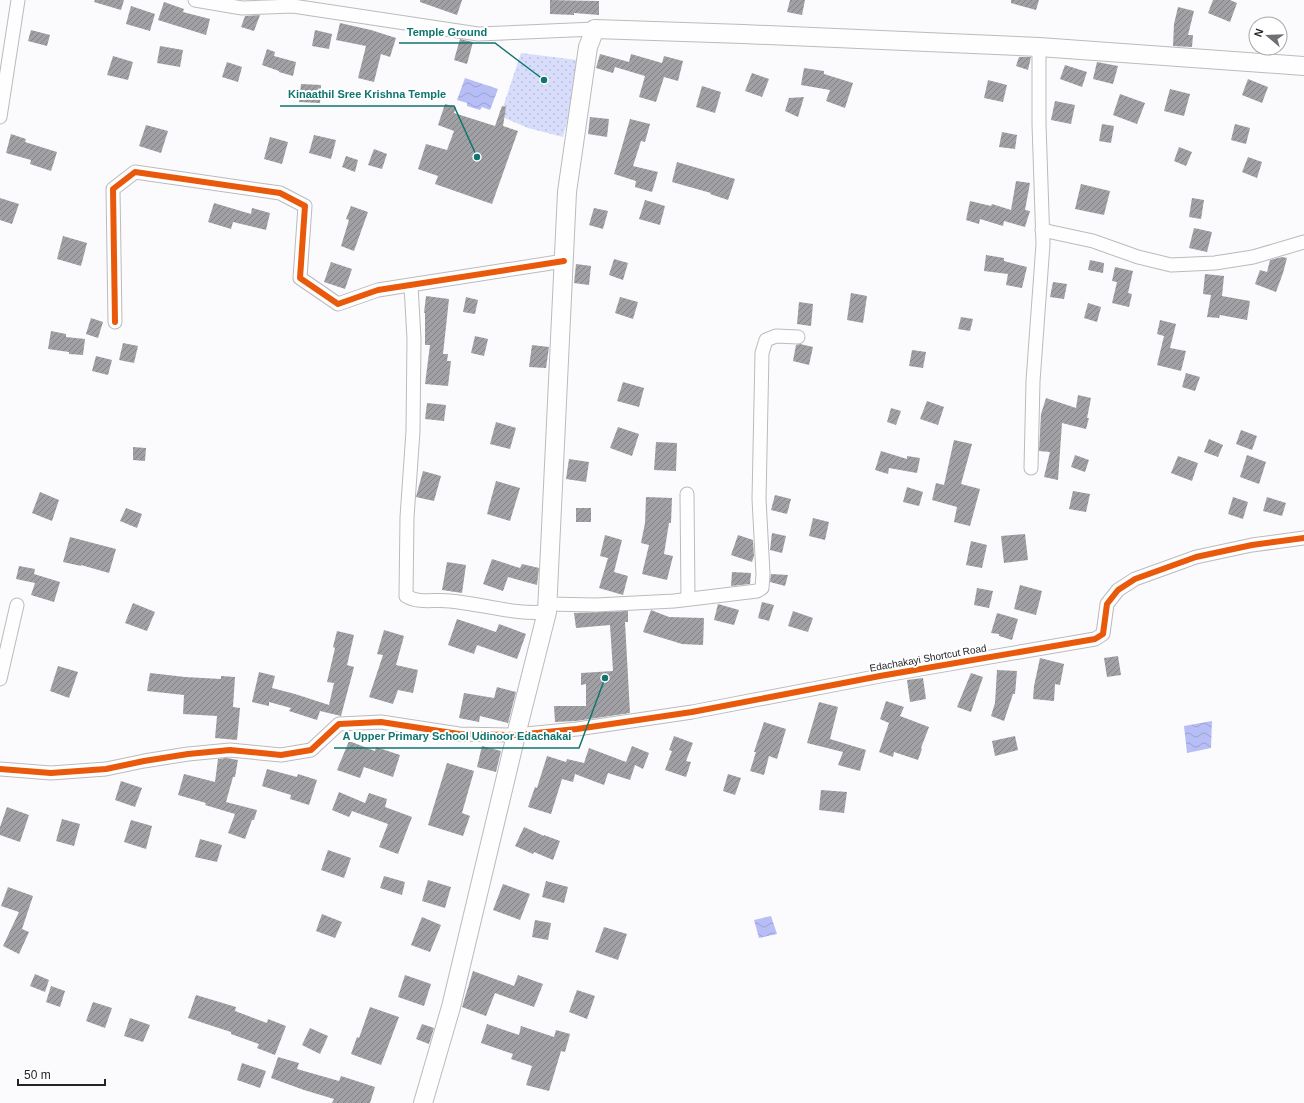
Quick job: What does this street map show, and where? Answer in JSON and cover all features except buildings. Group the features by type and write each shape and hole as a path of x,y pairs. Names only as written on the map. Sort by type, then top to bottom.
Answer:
{"main road":[{"path":"423,1103 451,1007 548,608 567,192 588,47 595,29 1039,47 1304,66"}],"street":[{"path":"0,118 18,0"},
{"path":"195,0 242,8 293,6 478,34 595,29"},
{"path":"1031,468 1033,381 1043,244 1039,124 1039,47"},
{"path":"115,322 113,189 135,172 280,193 305,206 300,278 338,304 378,290 564,261"},
{"path":"1042,230 1093,242 1138,257 1171,265 1215,263 1253,257 1304,242"},
{"path":"411,285 414,339 413,431 407,517 406,596 413,600 450,601 532,614 548,608 674,601 757,591 762,588 763,574 759,500 762,353 766,340 776,336 798,336"},
{"path":"687,494 688,599"},
{"name":"Edachakayi Shortcut Road","path":"516,735 577,729 692,712 880,676 1095,639 1103,634 1107,604 1118,590 1135,579 1196,557 1252,545 1304,538"},
{"path":"0,679 17,606"},
{"path":"0,769 51,773 106,769 188,754 230,750 281,755 311,750 339,724 381,722 459,734 516,735"}],"shaded area":[{"path":"521,53 577,60 573,99 563,137 528,128 500,116"}],"water":[{"path":"465,78 498,89 490,110 482,107 480,110 467,106 467,103 457,100"},
{"path":"1212,721 1211,748 1187,753 1184,726"},
{"path":"771,916 777,934 759,938 754,920"}],"cycle path":[{"path":"115,322 113,189 135,172 280,193 305,206 300,278 338,304 378,290 564,261"},
{"path":"0,769 51,773 106,769 188,754 230,750 281,755 311,750 339,724 381,722 459,734 516,735 577,729 692,712 880,676 1095,639 1103,634 1107,604 1118,590 1135,579 1196,557 1252,545 1304,538"}],"place":[{"name":"Temple Ground","path":"544,80"},
{"name":"Kinaathil Sree Krishna Temple","path":"477,157"},
{"name":"A Upper Primary School Udinoor Edachakai","path":"605,678"}]}
